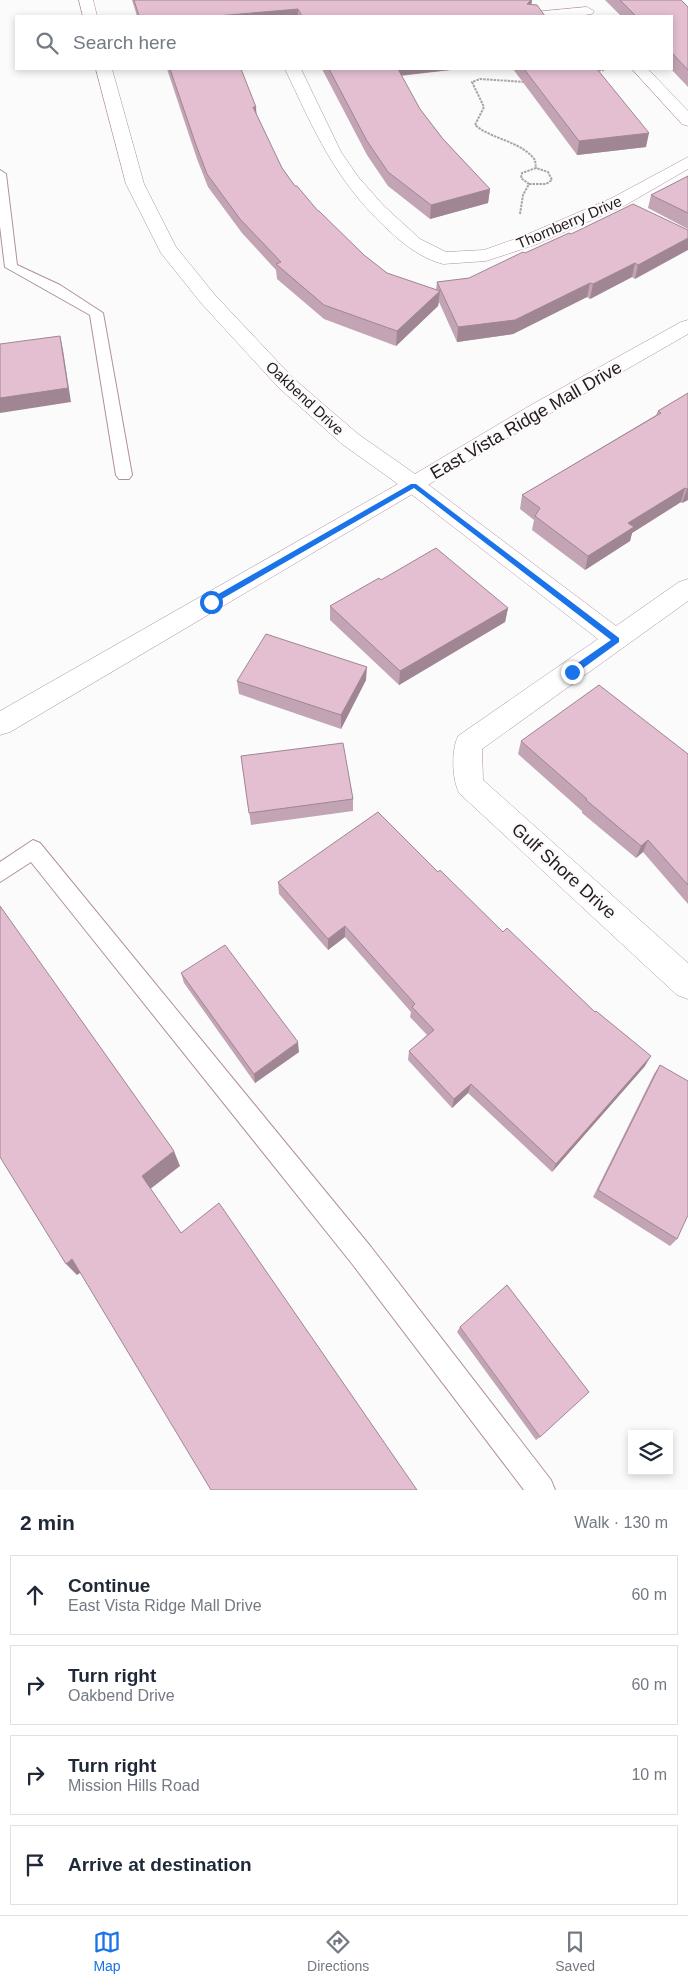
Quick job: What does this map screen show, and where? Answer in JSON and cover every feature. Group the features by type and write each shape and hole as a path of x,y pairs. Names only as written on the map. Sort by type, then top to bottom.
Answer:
{"street":[{"path":"86,0 90,15"},
{"path":"541,15 585,9"},
{"name":"Oakbend Drive","path":"104,70 136,184 168,249 208,299 286,383 350,439 414,485 616,640"},
{"name":"Thornberry Drive","path":"293,70 333,152 352,181 378,210 413,243 443,258 486,255 528,241 618,202 688,162"},
{"path":"641,70 688,121"},
{"path":"618,202 636,211"},
{"name":"East Vista Ridge Mall Drive","path":"0,724 414,485 539,410 688,326"},
{"path":"616,640 688,588"},
{"name":"Gulf Shore Drive","path":"616,640 468,744 470,785 688,984"}],"lane":[{"path":"0,174 11,267 56,288 96,313 124,475"},
{"path":"0,873 33,849 362,1256 541,1490"}],"path":[{"path":"588,72 604,70"},
{"path":"530,82 504,80 491,82 480,78 472,82 474,91 482,100 484,106 475,125 484,133 533,154 537,162 536,168"},
{"path":"536,168 548,172 552,180 546,184 529,184 521,178 522,173 536,168"},
{"path":"520,214 523,195 529,184"}],"building":[{"path":"134,0 531,0 527,4 537,5 544,15 301,15 298,9 229,15 139,15"},
{"path":"620,0 681,0 688,7 688,70 673,54 673,15 635,15"},
{"path":"170,70 241,70 256,107 253,107 282,168 295,186 364,255 387,273 440,291 397,331 324,305 276,264 281,262 240,219 207,174"},
{"path":"330,70 399,70 420,109 443,139 490,189 431,205 388,172 367,141"},
{"path":"525,70 598,70 649,133 579,141"},
{"path":"688,176 688,213 651,195"},
{"path":"633,204 688,230 688,238 638,265 635,263 593,284 590,283 515,320 458,327 437,282 469,278 523,252 525,253 569,233 571,234"},
{"path":"60,336 68,388 0,398 0,344"},
{"path":"688,393 687,489 685,488 628,523 634,527 588,556 535,516 540,508 522,495 661,413 658,411"},
{"path":"436,548 508,608 400,671 330,606 379,578 381,580"},
{"path":"266,634 367,667 341,715 237,681"},
{"path":"599,685 688,754 688,885 648,840 641,846 586,800 521,741"},
{"path":"343,743 353,799 249,813 241,756"},
{"path":"378,812 438,872 440,870 503,932 507,928 595,1012 651,1056 556,1164 471,1084 454,1099 409,1051 434,1030 412,1007 415,1004 345,926 328,939 278,882"},
{"path":"0,906 174,1151 142,1176 181,1233 219,1203 417,1490 211,1490 72,1259 66,1264 0,1157"},
{"path":"225,945 298,1042 254,1074 181,973"},
{"path":"660,1065 688,1081 688,1215 677,1239 598,1190"},
{"path":"507,1285 589,1392 540,1437 460,1327"}],"route":[{"path":"211,602 414,485 616,640 572,672"}]}
